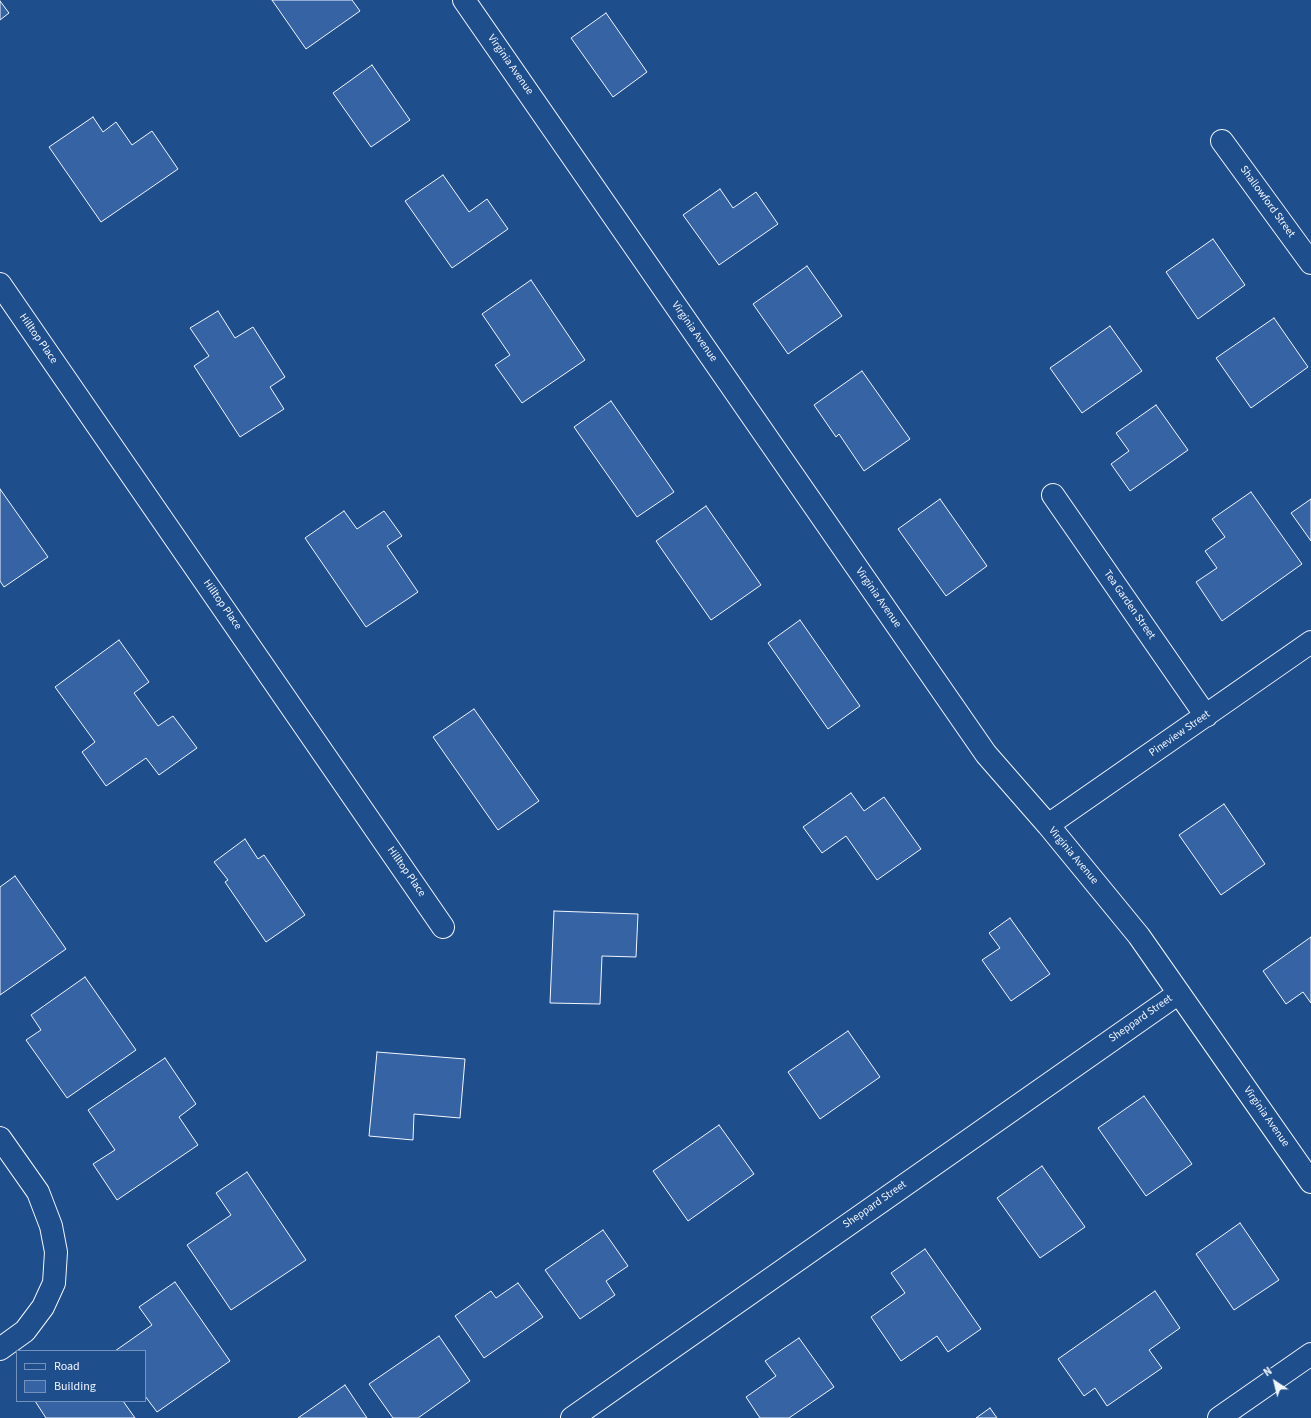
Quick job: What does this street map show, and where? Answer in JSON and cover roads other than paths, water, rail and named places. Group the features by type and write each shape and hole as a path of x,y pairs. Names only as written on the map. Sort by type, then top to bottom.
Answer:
{"street":[{"name":"Virginia Avenue","path":"464,0 986,754 1048,825 1139,936 1311,1182"},
{"name":"Shallowford Street","path":"1222,141 1311,263"},
{"name":"Hilltop Place","path":"0,284 443,927"},
{"name":"Tea Garden Street","path":"1053,494 1206,716"},
{"name":"Pineview Street","path":"1048,825 1311,642"},
{"name":"Sheppard Street","path":"572,1418 1179,993"},
{"path":"0,1138 38,1192 52,1226 56,1252 54,1283 43,1307 25,1331 0,1349"},
{"path":"1220,1418 1311,1354"}]}
